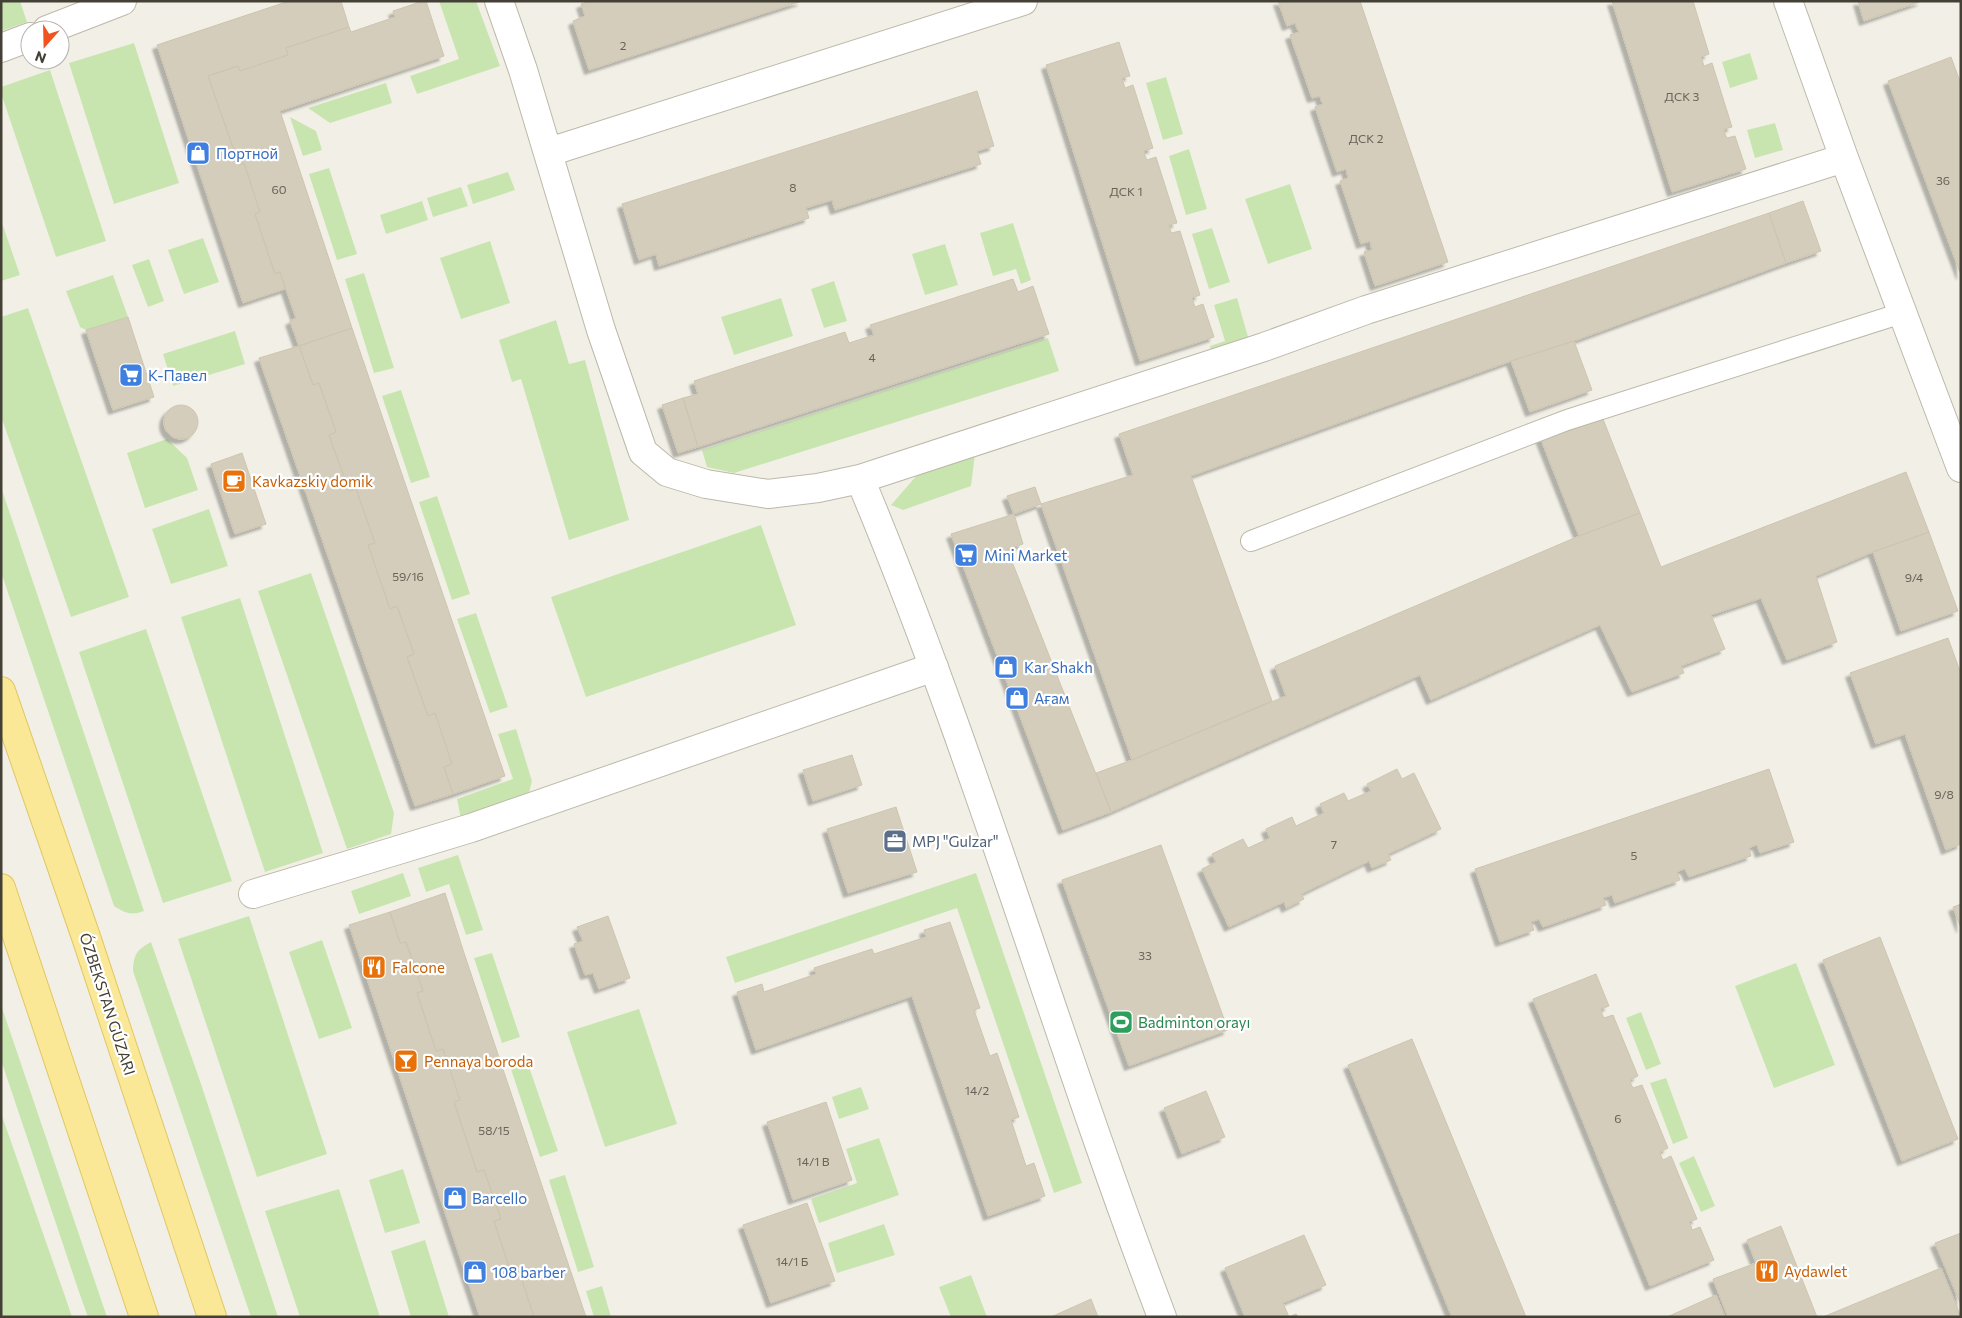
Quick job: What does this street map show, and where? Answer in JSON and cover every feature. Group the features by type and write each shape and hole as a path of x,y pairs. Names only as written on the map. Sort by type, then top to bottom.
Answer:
{"main road":[{"path":"1,691 86,938 212,1317"},
{"path":"1,888 144,1317"}],"street":[{"path":"70,21 122,1"},
{"path":"499,1 549,152 601,330 643,452 667,472 706,484 768,494 818,488 860,479 1264,346 1366,310 1844,158"},
{"path":"549,152 1023,1"},
{"path":"1788,1 1844,158 1961,468"},
{"path":"1,48 20,41"},
{"path":"860,479 934,667 987,815 1121,1210 1162,1317"},
{"path":"253,894 480,825 934,667"}],"lane":[{"path":"1251,541 1567,420 1902,313"}],"green space":[{"path":"1,1 20,1 26,20 20,20 20,24 1,31"},
{"path":"439,1 476,1 500,66 417,94 410,76 459,59"},
{"path":"134,43 179,183 114,204 70,63"},
{"path":"1750,53 1758,79 1730,88 1722,62"},
{"path":"50,70 106,241 56,257 1,93 1,87"},
{"path":"1166,77 1183,134 1163,140 1146,83"},
{"path":"386,83 392,103 330,123 308,108"},
{"path":"290,117 316,131 322,150 303,156"},
{"path":"1775,123 1783,150 1755,158 1747,130"},
{"path":"1189,149 1207,209 1186,215 1169,156"},
{"path":"329,168 357,254 337,260 309,174"},
{"path":"508,172 515,190 473,204 467,185"},
{"path":"1290,184 1312,249 1268,264 1245,199"},
{"path":"461,187 468,206 433,217 427,198"},
{"path":"422,201 428,220 386,234 380,215"},
{"path":"1,220 20,275 1,281"},
{"path":"1013,223 1031,280 1021,284 1016,269 993,276 980,233"},
{"path":"1212,228 1230,282 1209,289 1192,234"},
{"path":"203,238 219,282 184,294 168,250"},
{"path":"490,241 510,303 461,319 440,258"},
{"path":"945,244 958,285 925,295 912,254"},
{"path":"149,259 164,301 148,307 132,265"},
{"path":"364,273 394,368 374,373 345,279"},
{"path":"113,275 128,317 86,330 80,327 66,291"},
{"path":"834,281 847,321 824,328 811,289"},
{"path":"781,298 793,336 734,355 721,317"},
{"path":"1237,298 1250,344 1212,355 1210,346 1225,341 1214,305"},
{"path":"28,308 129,597 71,617 1,416 1,317"},
{"path":"556,320 569,364 585,360 629,520 569,540 521,379 512,382 499,340"},
{"path":"235,331 245,364 173,386 163,354"},
{"path":"1048,338 1059,371 734,473 707,467 702,450"},
{"path":"401,390 430,477 411,483 382,396"},
{"path":"167,439 187,458 198,490 145,508 127,453"},
{"path":"975,454 971,486 903,510 891,505 918,474"},
{"path":"1,487 144,911 128,913 114,906 1,572"},
{"path":"437,496 470,594 452,600 419,502"},
{"path":"209,509 228,566 171,584 152,529"},
{"path":"761,525 796,625 586,697 551,597"},
{"path":"311,573 394,813 391,834 347,849 258,591"},
{"path":"240,598 323,853 265,872 181,617"},
{"path":"476,613 508,707 490,713 457,619"},
{"path":"146,629 232,881 163,903 79,652"},
{"path":"516,729 532,781 529,793 461,819 457,799 513,779 498,734"},
{"path":"458,855 483,930 466,935 449,884 426,892 418,868"},
{"path":"403,873 411,896 359,914 351,891"},
{"path":"976,873 1082,1183 1054,1193 957,908 735,983 726,957"},
{"path":"249,916 327,1154 257,1177 178,939"},
{"path":"322,940 352,1028 319,1039 289,952"},
{"path":"151,942 199,1078 278,1317 251,1317 133,971 137,953 142,947"},
{"path":"492,953 520,1037 502,1043 474,958"},
{"path":"1796,963 1835,1065 1774,1088 1735,986"},
{"path":"1,1005 107,1317 88,1317 79,1292 1,1060"},
{"path":"639,1009 677,1124 605,1147 567,1032"},
{"path":"1641,1012 1661,1064 1646,1070 1626,1018"},
{"path":"527,1061 558,1151 540,1157 510,1066"},
{"path":"1666,1078 1688,1138 1673,1144 1650,1083"},
{"path":"861,1087 869,1109 839,1119 832,1097"},
{"path":"1,1113 67,1302 72,1317 1,1317"},
{"path":"879,1138 899,1195 819,1223 811,1199 857,1183 846,1149"},
{"path":"1694,1156 1715,1206 1701,1212 1679,1163"},
{"path":"403,1169 420,1223 385,1233 369,1180"},
{"path":"565,1175 594,1267 578,1272 549,1180"},
{"path":"339,1189 380,1317 300,1317 265,1211"},
{"path":"884,1224 895,1255 837,1273 828,1243"},
{"path":"425,1240 449,1317 411,1317 391,1251"},
{"path":"971,1275 987,1317 951,1317 939,1287"},
{"path":"602,1286 611,1317 594,1317 586,1291"}],"building":[{"path":"289,1 341,1 349,27 286,48 288,55 240,71 238,66 208,76 239,165 244,163 260,212 255,214 275,274 280,272 285,289 243,303 157,45"},
{"path":"426,1 444,56 280,111 352,328 299,346 290,321 296,318 280,272 275,274 255,214 260,212 244,163 239,165 208,76 238,66 240,71 288,55 286,48 349,27 351,32 395,17 393,11"},
{"path":"590,1 802,1 589,70 573,21 585,16 581,4"},
{"path":"1278,1 1360,1 1448,262 1375,286 1364,252 1372,250 1370,241 1361,244 1340,181 1348,178 1346,169 1337,172 1315,107 1323,104 1320,96 1312,98 1290,35 1299,32 1295,23 1287,26"},
{"path":"1612,1 1693,1 1709,54 1701,57 1704,66 1712,63 1732,127 1724,129 1725,134 1727,138 1735,136 1746,169 1672,192"},
{"path":"1858,1 1922,1 1864,21"},
{"path":"1119,42 1130,76 1122,78 1125,88 1133,85 1153,148 1144,151 1145,156 1147,160 1156,157 1177,223 1169,225 1171,233 1180,231 1200,295 1192,298 1195,307 1203,304 1214,337 1140,361 1046,65"},
{"path":"1951,57 1961,84 1961,275 1888,81"},
{"path":"977,91 994,146 977,151 981,164 835,210 832,200 806,208 809,218 659,266 656,254 639,260 622,204"},
{"path":"1803,201 1821,251 1786,263 1769,213"},
{"path":"1769,213 1786,263 1574,341 1511,361 1191,476 1272,701 1132,760 1041,504 1133,475 1119,434"},
{"path":"1013,279 1018,292 1033,286 1049,334 698,447 683,398 698,394 694,381 845,332 849,343 874,335 870,325"},
{"path":"128,317 154,397 113,410 86,330"},
{"path":"352,328 505,776 453,794 444,767 452,764 435,713 428,716 407,657 414,654 397,606 390,609 368,545 375,543 356,489 349,491 329,435 336,432 319,383 313,385 299,346"},
{"path":"1574,341 1592,390 1530,412 1511,361"},
{"path":"299,346 313,385 319,383 336,432 329,435 349,491 356,489 375,543 368,545 390,609 397,606 414,654 407,657 428,716 435,713 452,764 444,767 453,794 415,806 259,358"},
{"path":"683,398 698,447 678,453 662,405"},
{"path":"181,405 193,410 198,422 193,434 181,439 169,434 164,422 169,410"},
{"path":"1601,414 1640,513 1579,536 1540,437"},
{"name":"Kavkazskiy domik","path":"242,453 266,524 235,534 211,464"},
{"path":"1906,472 1929,532 1873,552 1816,576 1837,642 1787,660 1761,598 1711,615 1725,649 1681,666 1684,673 1632,692 1600,625 1431,700 1420,675 1111,812 1096,773 1286,696 1275,666 1579,536 1640,513 1661,567"},
{"path":"1035,487 1041,504 1014,514 1007,496"},
{"path":"1014,514 1023,544 1007,549 1111,812 1063,830 951,534"},
{"path":"1929,532 1958,611 1901,631 1873,552"},
{"path":"1948,638 1961,674 1961,844 1946,850 1905,734 1876,744 1850,673"},
{"path":"852,755 862,785 813,801 803,770"},
{"path":"1397,769 1402,779 1414,773 1441,829 1388,854 1391,860 1372,868 1369,861 1301,894 1304,899 1286,908 1284,902 1229,927 1202,869 1216,862 1212,854 1243,839 1248,848 1270,838 1266,829 1292,817 1296,826 1324,813 1320,804 1344,793 1348,801 1371,791 1367,784"},
{"path":"1769,769 1794,842 1760,853 1757,845 1753,846 1749,848 1751,856 1689,877 1685,869 1681,870 1677,872 1680,880 1615,903 1612,895 1603,898 1606,905 1543,927 1539,919 1531,922 1534,930 1500,942 1475,869"},
{"path":"896,807 917,872 848,893 827,829"},
{"path":"1161,845 1228,1030 1129,1066 1062,880"},
{"path":"445,893 586,1317 534,1317 521,1277 513,1279 494,1221 501,1219 484,1170 477,1172 454,1102 460,1100 443,1049 436,1051 417,993 423,991 406,942 400,943 390,912"},
{"path":"1961,904 1961,928 1953,907"},
{"path":"390,912 400,943 406,942 423,991 417,993 436,1051 443,1049 460,1100 454,1102 477,1172 484,1170 501,1219 494,1221 513,1279 521,1277 534,1317 480,1317 349,925"},
{"path":"608,916 630,978 599,989 593,973 585,975 574,944 583,941 577,927"},
{"path":"950,922 980,1008 974,1010 990,1056 997,1053 1019,1117 1011,1120 1026,1166 1034,1163 1045,1196 988,1216 912,996 756,1050 737,992 762,984 764,992 816,974 814,968 872,949 874,954 926,937 924,930"},
{"path":"1880,937 1958,1139 1902,1161 1823,960"},
{"path":"1596,974 1609,1006 1601,1009 1602,1014 1604,1018 1613,1015 1638,1076 1630,1080 1631,1084 1633,1088 1642,1085 1668,1148 1660,1152 1661,1156 1663,1160 1671,1156 1697,1219 1689,1222 1692,1230 1700,1227 1714,1260 1650,1286 1533,999"},
{"path":"1412,1039 1526,1317 1452,1317 1348,1065"},
{"path":"1206,1091 1225,1137 1182,1154 1164,1108"},
{"path":"826,1102 852,1180 793,1200 767,1122"},
{"path":"807,1203 835,1281 771,1303 743,1225"},
{"name":"Aydawlet","path":"1781,1226 1817,1317 1728,1317 1713,1279 1756,1263 1747,1240"},
{"path":"1961,1233 1961,1305 1935,1243"},
{"path":"1304,1235 1326,1285 1283,1303 1289,1317 1245,1317 1225,1268"},
{"path":"1941,1268 1961,1317 1823,1317"},
{"path":"1716,1295 1725,1317 1667,1317"},
{"path":"1091,1299 1098,1317 1051,1317"}],"place":[{"name":"Портной","path":"198,153"},
{"name":"К-Павел","path":"131,375"},
{"name":"Kavkazskiy domik","path":"234,481"},
{"name":"Mini Market","path":"966,555"},
{"name":"Kar Shakh","path":"1006,667"},
{"name":"Ағам","path":"1017,698"},
{"name":"MPJ \"Gulzar\"","path":"895,841"},
{"name":"Falcone","path":"374,967"},
{"name":"Badminton orayı","path":"1121,1022"},
{"name":"Pennaya boroda","path":"406,1061"},
{"name":"Barcello","path":"455,1198"},
{"name":"Aydawlet","path":"1767,1271"},
{"name":"108 barber","path":"475,1272"}]}
